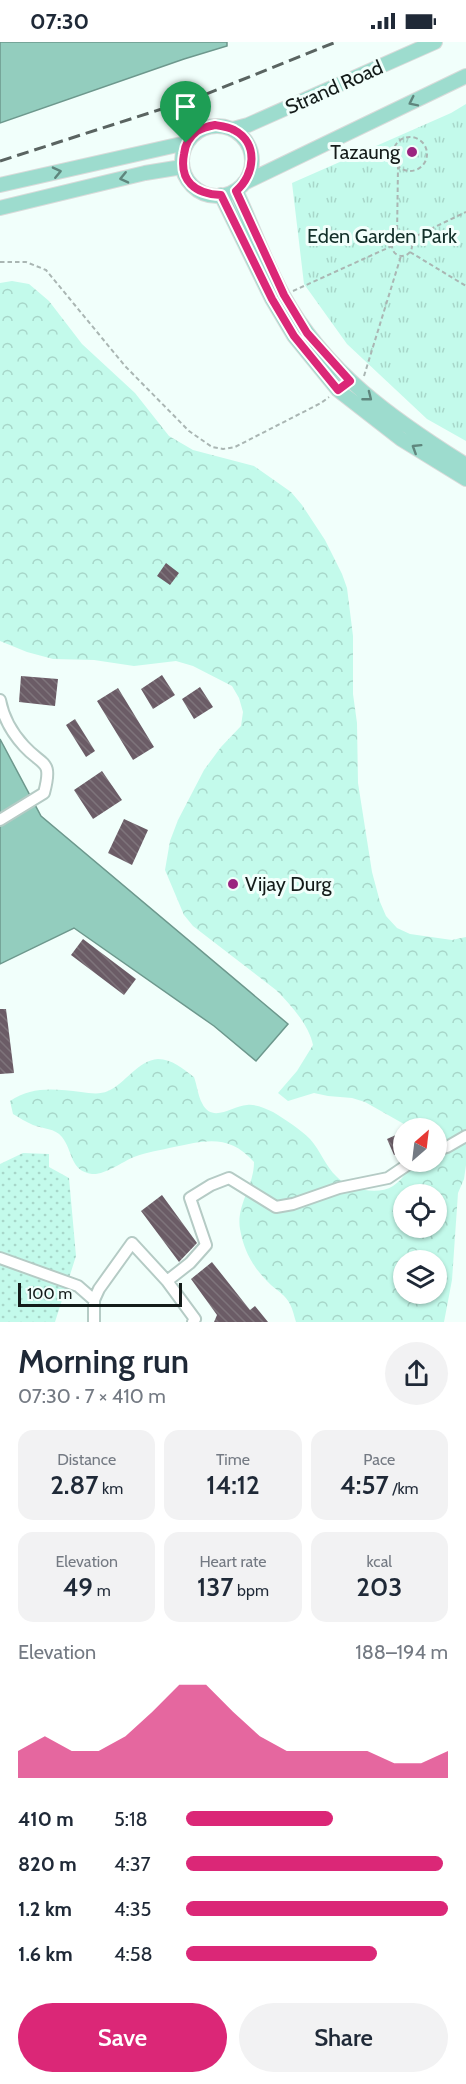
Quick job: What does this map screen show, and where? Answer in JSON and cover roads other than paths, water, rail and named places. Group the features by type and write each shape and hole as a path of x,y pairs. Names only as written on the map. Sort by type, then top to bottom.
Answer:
{"main road":[{"name":"Strand Road","path":"232,129 248,125 435,42"},
{"path":"240,187 250,174 252,153 248,143 232,129 215,125 198,130 186,143 182,167 192,185 210,195 221,195 240,187 466,76"},
{"path":"0,185 186,143"},
{"path":"0,208 145,173 182,167"},
{"path":"240,187 284,295 307,333 359,390 409,429 466,465"},
{"path":"221,195 272,299 294,336 338,390 401,438 466,479"}],"lane":[{"path":"0,700 3,716 24,746 40,758 46,766 48,778 44,793 0,820"},
{"path":"447,1147 466,1136"},
{"path":"167,1281 190,1263 206,1245 190,1198 211,1185 229,1178 276,1207 294,1204 339,1188 388,1178 397,1172"},
{"path":"94,1322 94,1300 99,1289 132,1243 167,1281 195,1319 193,1322"},
{"path":"0,1258 78,1286 94,1300"}],"railway":[{"path":"0,161 199,97 336,42"}],"place":[{"name":"Tazaung","path":"412,152"},
{"name":"Vijay Durg","path":"233,884"}],"park label":[{"name":"Eden Garden Park","path":"382,236"}]}
